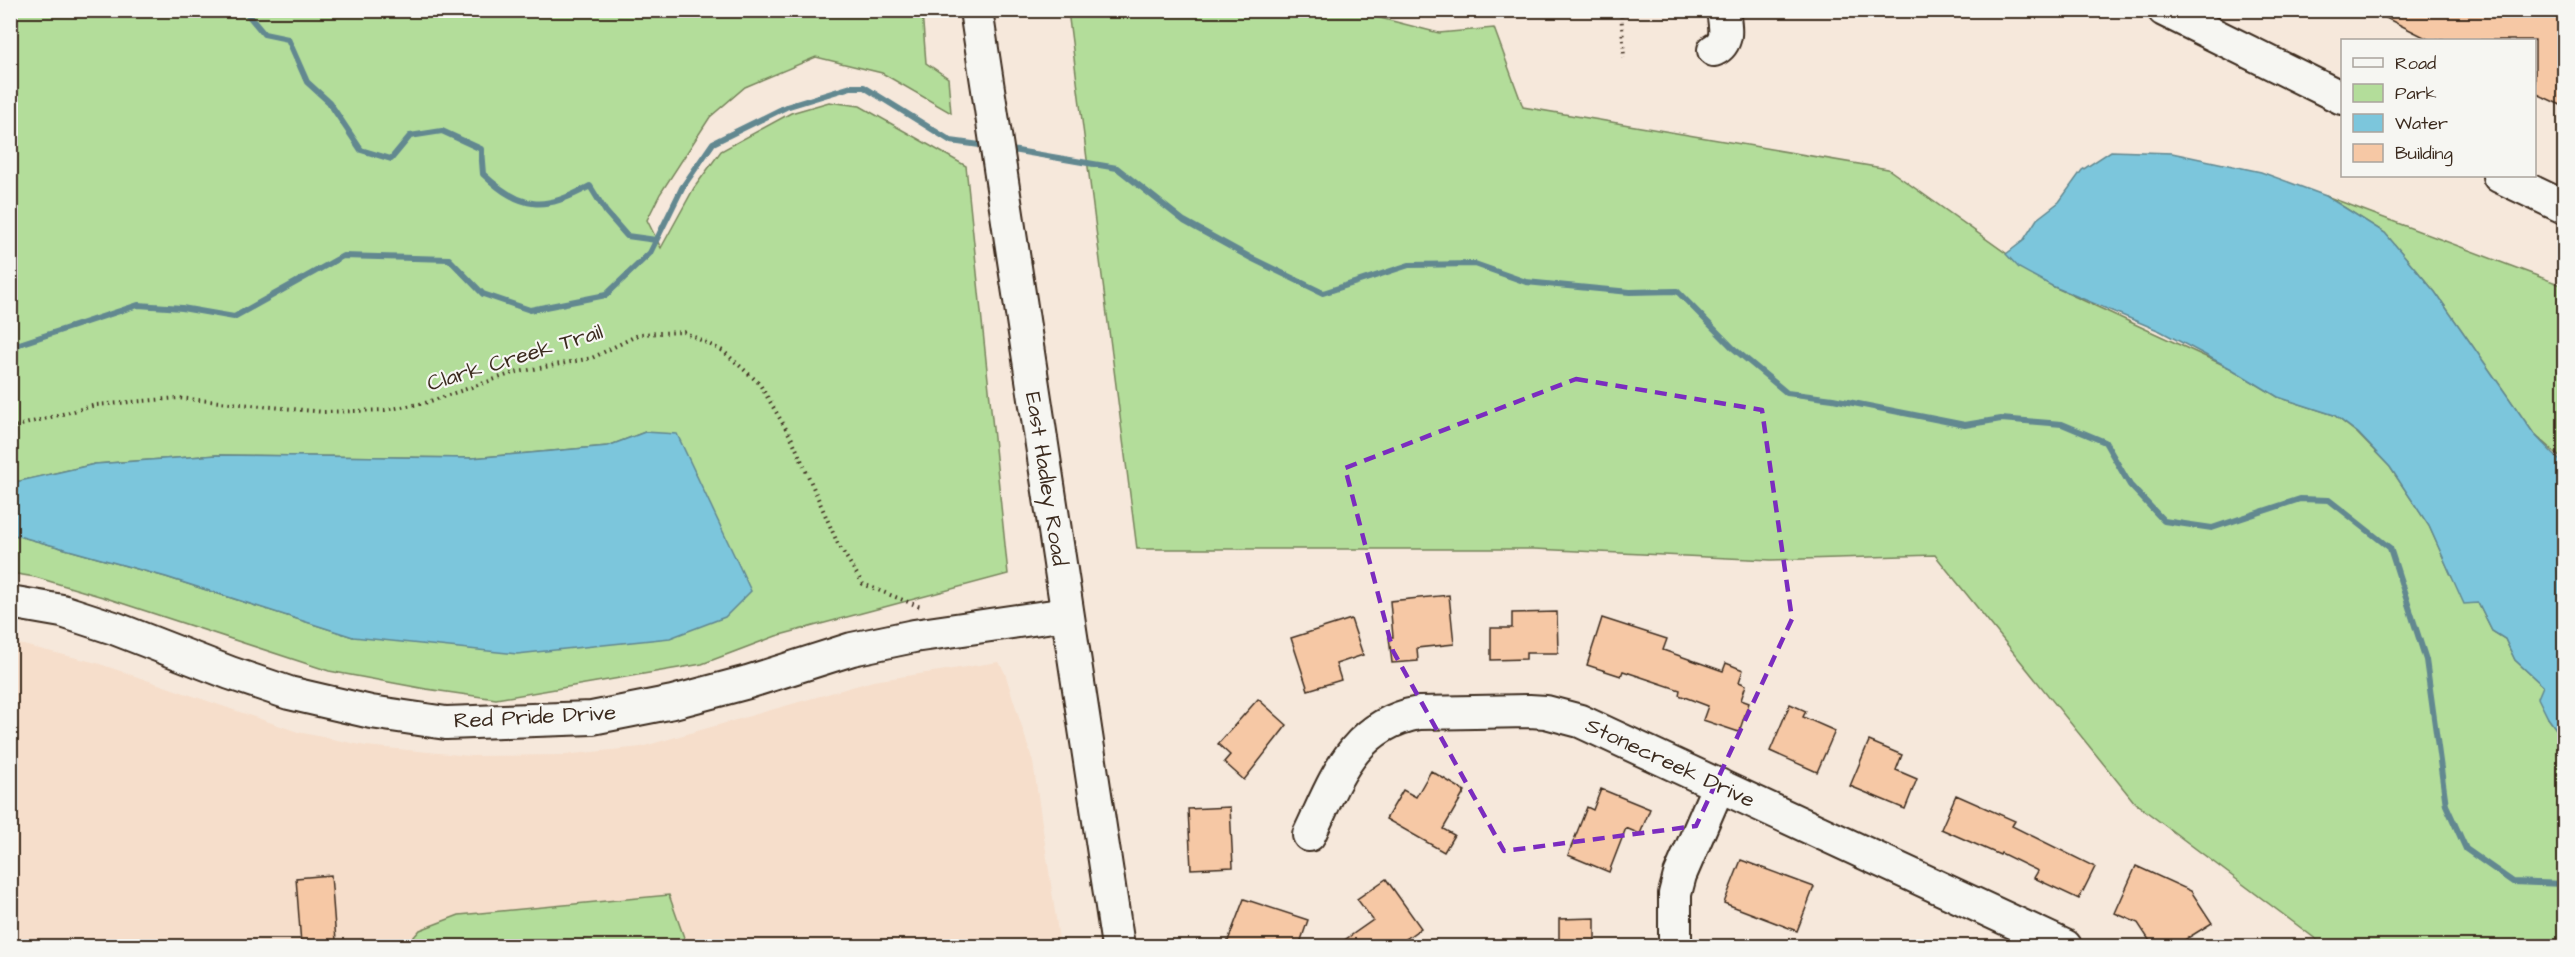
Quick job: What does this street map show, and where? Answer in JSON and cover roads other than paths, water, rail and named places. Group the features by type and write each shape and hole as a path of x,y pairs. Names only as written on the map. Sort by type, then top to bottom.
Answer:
{"street":[{"name":"East Hadley Road","path":"976,10 1118,946"},
{"path":"1714,50 1721,47 1726,38 1724,10"},
{"path":"2164,10 2341,97"},
{"path":"2501,177 2565,207"},
{"name":"Red Pride Drive","path":"10,602 62,612 114,628 289,693 371,712 446,723 592,718 673,702 726,688 852,649 914,636 1067,614"},
{"name":"Stonecreek Drive","path":"1309,835 1344,763 1357,746 1384,724 1402,716 1419,713 1529,711 1564,716 1580,721 2065,946"},
{"path":"1675,946 1675,894 1680,875 1719,785"}],"water":[{"path":"2111,151 2172,153 2261,172 2326,196 2385,233 2435,292 2534,434 2561,462 2564,461 2564,740 2548,718 2538,698 2543,686 2515,660 2505,639 2492,631 2478,603 2464,604 2429,526 2390,467 2358,433 2334,415 2278,397 2230,368 2160,331 2052,286 2019,268 2006,254 2023,241 2037,219 2059,202 2082,170"},
{"path":"645,432 677,434 751,591 725,617 670,638 517,654 353,637 166,577 11,534 11,483 95,464 217,455 472,458 608,446"}],"waterway":[{"path":"244,10 264,34 288,39 307,82 329,102 361,150 391,159 410,136 442,131 481,149 483,174 510,195 522,201 546,203 559,200 590,186 606,212 627,236 656,240"},
{"path":"10,347 138,305 182,308 234,317 343,256 449,259 483,294 530,310 606,295 650,253 682,188 713,143 786,107 851,87 864,87 951,141 987,146"},
{"path":"1006,149 1117,168 1184,221 1251,258 1323,293 1409,265 1475,264 1526,282 1630,292 1677,291 1733,348 1787,393 1833,399 1965,425 2001,419 2062,424 2105,442 2130,485 2164,521 2212,528 2300,499 2329,500 2390,548 2426,660 2446,805 2466,849 2513,882 2564,884"}]}
